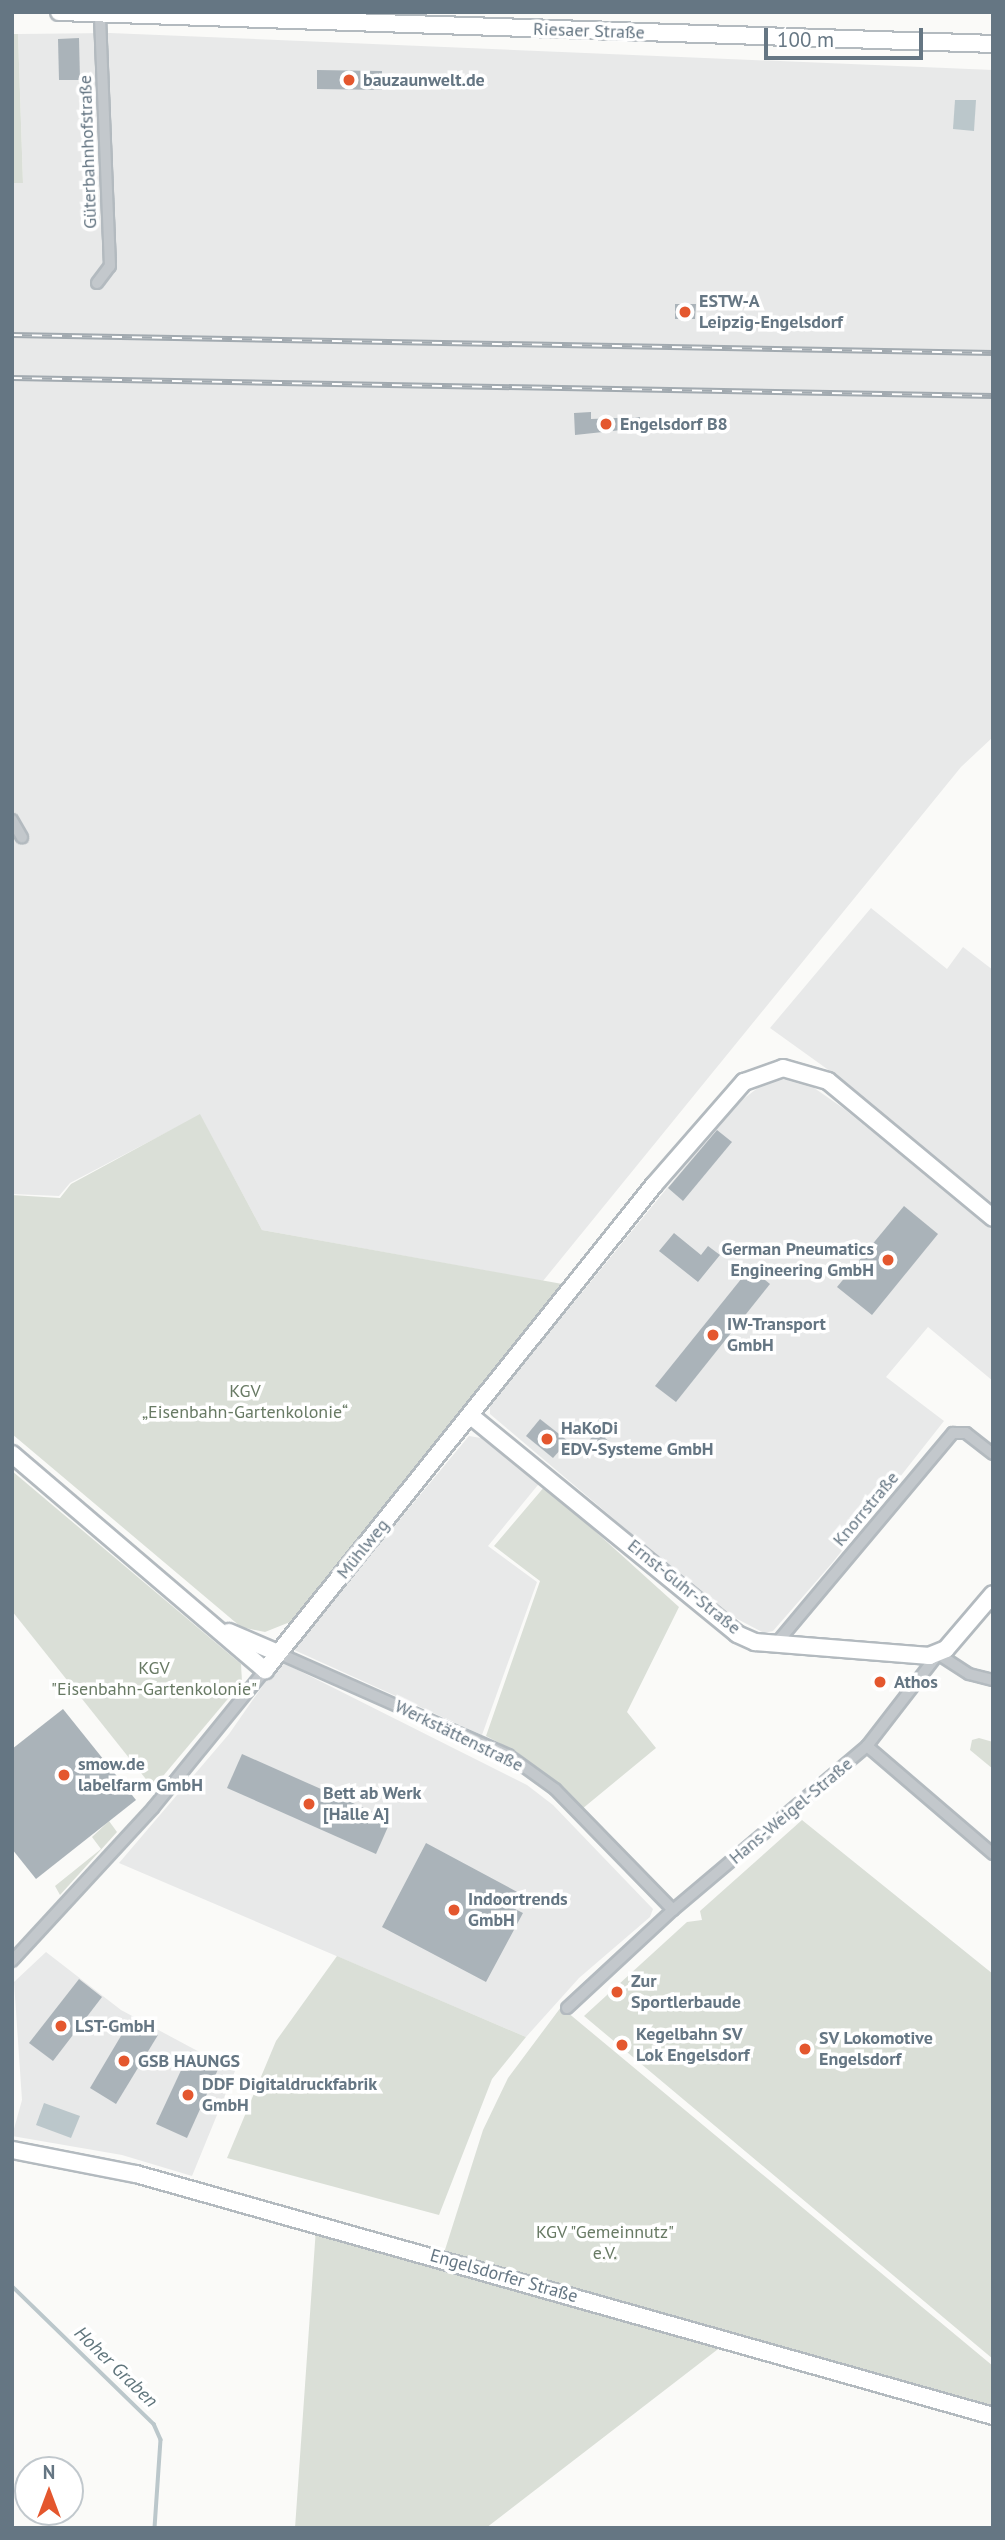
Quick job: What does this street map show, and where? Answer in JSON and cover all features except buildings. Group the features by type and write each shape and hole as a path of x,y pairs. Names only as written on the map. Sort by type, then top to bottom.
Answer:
{"street":[{"name":"Riesaer Straße","path":"60,12 993,44"},
{"name":"Güterbahnhofstraße","path":"97,283 110,266 100,14"},
{"path":"12,820 22,837"},
{"name":"Mühlweg","path":"12,1961 153,1808 702,1128 744,1082 783,1068 828,1080 993,1218"},
{"name":"Ernst-Guhr-Straße","path":"471,1416 737,1634 774,1646 938,1654"},
{"name":"Knorrstraße","path":"774,1646 953,1433 967,1433 993,1454"},
{"name":"Werkstättenstraße","path":"12,1454 265,1670"},
{"name":"Hans-Weigel-Straße","path":"567,2008 673,1910 867,1746 938,1654 993,1594"},
{"name":"Werkstättenstraße","path":"206,1618 278,1653 508,1755 555,1789 673,1910"},
{"path":"938,1654 969,1674 993,1680"},
{"path":"867,1746 993,1854"},
{"name":"Engelsdorfer Straße","path":"12,2150 136,2174 993,2416"}],"shaded area":[{"path":"110,33 993,70 993,737 961,767 543,1281 262,1230 200,1115 70,1183 59,1196 12,1194 12,183 23,182 18,34"},
{"path":"955,100 976,100 974,131 953,129"},
{"path":"871,908 947,969 963,947 993,970 993,1209 848,1084 770,1028"},
{"path":"781,1079 807,1083 843,1108 993,1230 993,1381 928,1327 886,1377 944,1421 833,1562 773,1631 764,1633 724,1612 490,1414 490,1405 734,1106 763,1084"},
{"path":"469,1436 493,1440 542,1480 488,1546 537,1582 482,1735 292,1649"},
{"path":"280,1661 527,1785 553,1805 653,1909 650,1917 579,1978 526,2037 119,1863 229,1734"},
{"path":"46,1952 121,2010 235,2071 192,2176 122,2155 12,2136 22,2100 14,1982"},
{"path":"44,2103 80,2116 71,2138 36,2125"}],"green space":[{"path":"12,34 18,34 23,183 12,183"},
{"name":"KGV „Eisenbahn-Gartenkolonie“","path":"200,1114 262,1230 568,1285 290,1622 265,1632 241,1627 12,1434 12,1195 60,1198 71,1184"},
{"name":"KGV \"Eisenbahn-Gartenkolonie\"","path":"12,1471 241,1664 242,1682 153,1788 12,1611"},
{"path":"545,1486 679,1607 627,1712 656,1748 582,1809 517,1752 486,1736 540,1581 494,1546"},
{"path":"979,1738 993,1742 993,1769 970,1750 972,1740"},
{"name":"SV Lokomotive Engelsdorf","path":"802,1820 993,1974 993,2359 584,2016 687,1922 702,1920 700,1911"},
{"path":"109,1821 117,1832 60,1895 55,1886 101,1849 92,1837"},
{"path":"337,1956 526,2037 492,2079 439,2215 227,2158 276,2041"},
{"name":"KGV \"Gemeinnutz\" e.V.","path":"561,2007 993,2366 993,2410 735,2336 486,2528 295,2528 316,2228 444,2253 483,2130 508,2078"}],"waterway":[{"name":"Hoher Graben","path":"12,2286 154,2424 161,2440 155,2528"}],"railway":[{"path":"12,335 993,353"},
{"path":"12,378 993,396"}],"place":[{"name":"bauzaunwelt.de","path":"349,80"},
{"name":"ESTW-A Leipzig-Engelsdorf","path":"685,312"},
{"name":"Engelsdorf B8","path":"606,424"},
{"name":"German Pneumatics Engineering GmbH","path":"888,1260"},
{"name":"IW-Transport GmbH","path":"713,1335"},
{"name":"HaKoDi EDV-Systeme GmbH","path":"547,1439"},
{"name":"Athos","path":"880,1682"},
{"name":"smow.de labelfarm GmbH","path":"64,1775"},
{"name":"Bett ab Werk [Halle A]","path":"309,1804"},
{"name":"Indoortrends GmbH","path":"454,1910"},
{"name":"Zur Sportlerbaude","path":"617,1992"},
{"name":"LST-GmbH","path":"61,2026"},
{"name":"Kegelbahn SV Lok Engelsdorf","path":"622,2045"},
{"name":"SV Lokomotive Engelsdorf","path":"805,2049"},
{"name":"GSB HAUNGS","path":"124,2061"},
{"name":"DDF Digitaldruckfabrik GmbH","path":"188,2095"}]}
